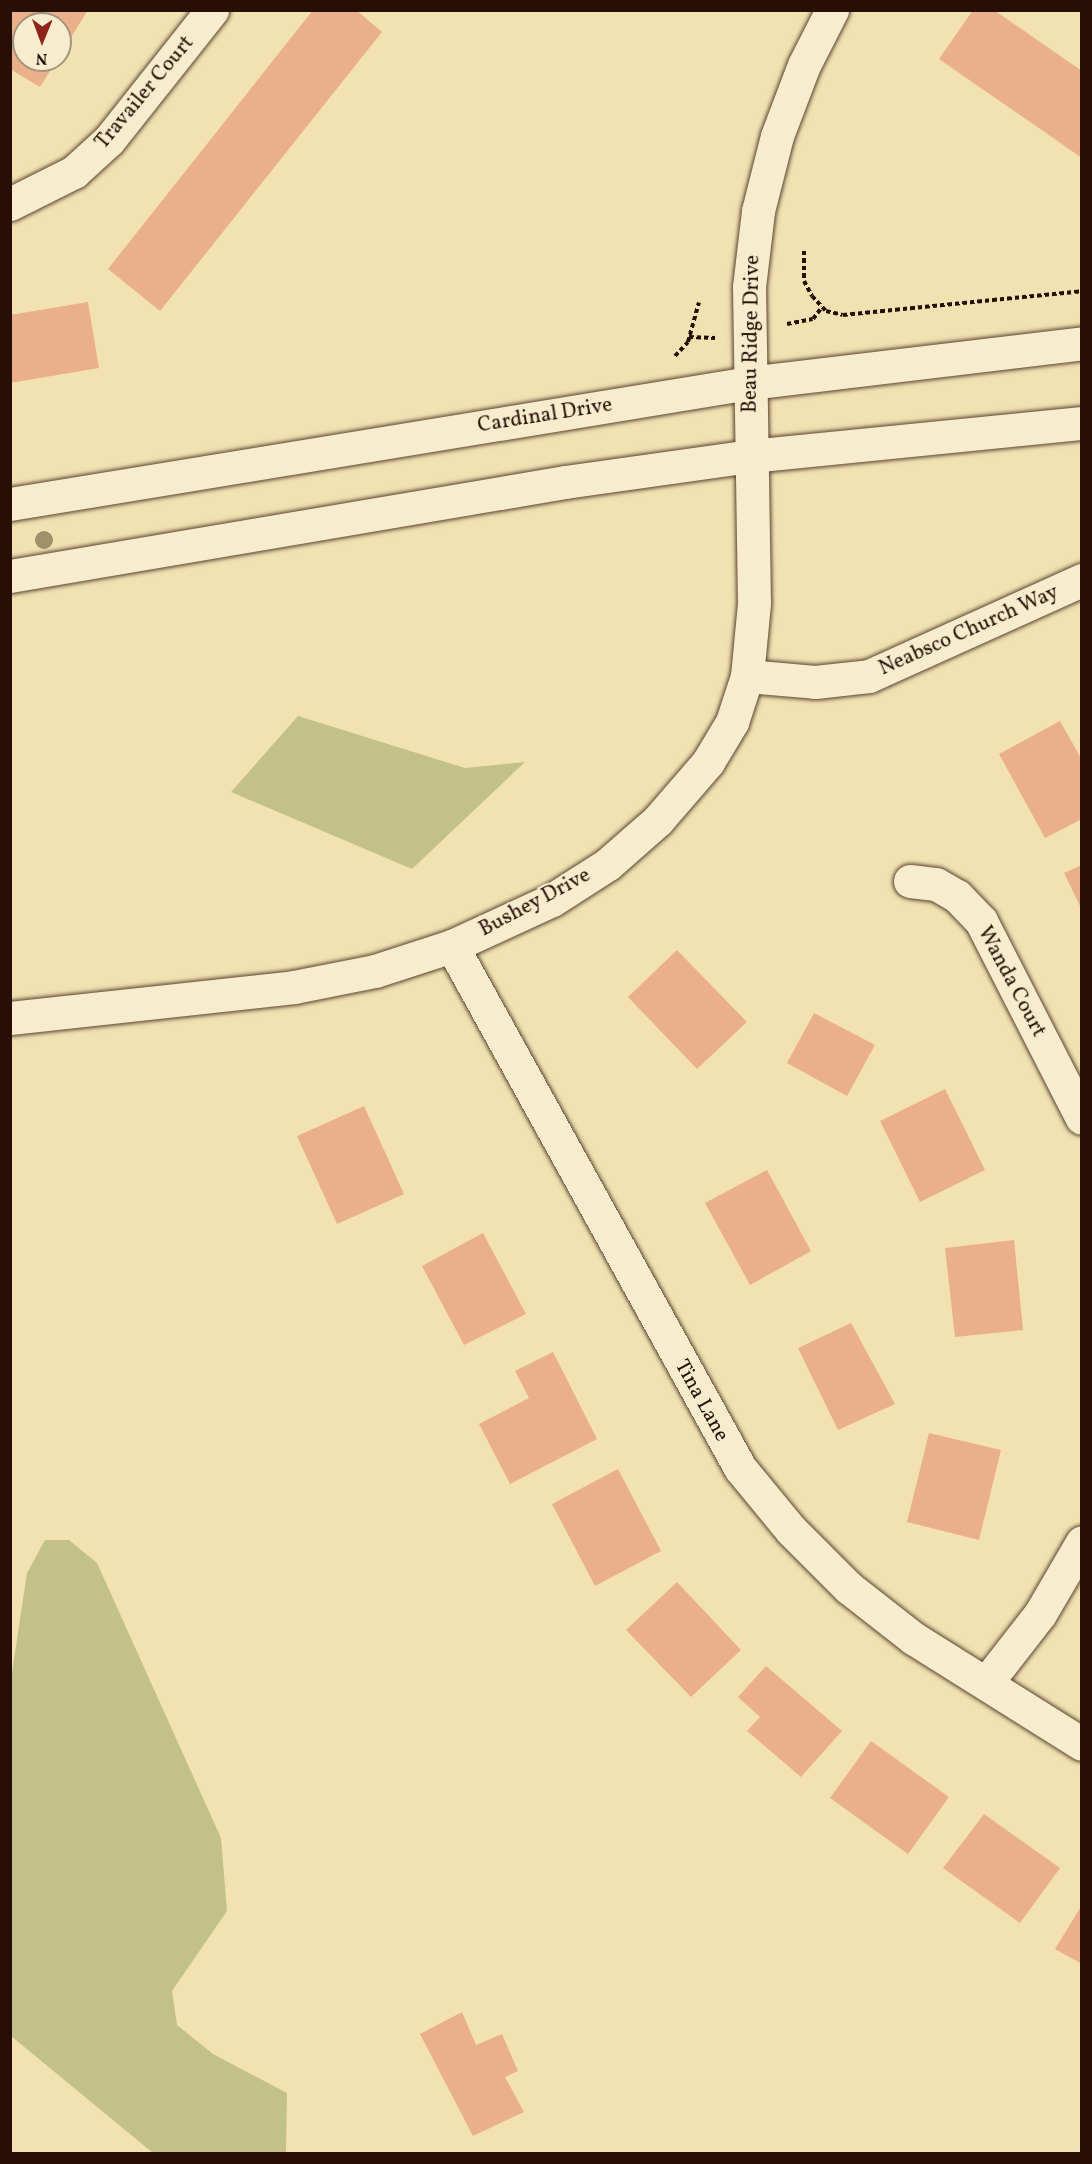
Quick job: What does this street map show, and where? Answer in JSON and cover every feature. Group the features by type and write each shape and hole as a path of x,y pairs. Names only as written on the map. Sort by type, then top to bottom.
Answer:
{"street":[{"name":"Travailer Court","path":"10,204 74,172 109,140 212,10"},
{"name":"Beau Ridge Drive","path":"750,456 749,287 758,211 777,136 804,65 832,10"},
{"name":"Cardinal Drive","path":"10,504 749,383 1082,343"},
{"path":"10,576 565,482 750,456 1082,423"},
{"name":"Bushey Drive","path":"10,1018 294,987 375,971 452,946 552,900 608,864 658,820 708,762 732,722 747,676 754,603 750,456"},
{"name":"Neabsco Church Way","path":"747,676 815,682 869,676 1082,580"},
{"name":"Wanda Court","path":"910,881 936,884 957,896 981,921 1082,1118"},
{"name":"Tina Lane","path":"452,946 740,1467 792,1530 849,1588 913,1638 987,1682 1082,1744"},
{"path":"987,1682 1040,1614 1082,1542"}],"path":[{"path":"804,251 804,280 822,307 853,316 1082,291"},
{"path":"699,302 689,337 702,341"},
{"path":"813,319 822,307"}],"shaded area":[{"path":"298,716 465,768 525,762 412,869 231,792"},
{"path":"45,1540 69,1540 97,1563 221,1838 227,1911 172,1991 177,2025 213,2054 287,2093 286,2153 153,2153 11,2036 11,1679 27,1573"}],"building":[{"path":"10,10 88,10 72,36 72,12 12,12 12,70 10,69"},
{"path":"313,10 356,10 382,32 160,311 108,269"},
{"path":"973,10 994,10 1082,71 1082,158 939,59"},
{"path":"15,72 49,72 40,87"},
{"path":"88,302 99,368 10,383 10,315"},
{"path":"1060,721 1082,760 1082,819 1045,838 999,754"},
{"path":"1082,865 1082,910 1064,873"},
{"path":"677,950 747,1022 697,1069 628,997"},
{"path":"814,1013 875,1045 847,1096 787,1063"},
{"path":"945,1089 985,1170 920,1202 880,1121"},
{"path":"364,1106 404,1194 337,1224 297,1136"},
{"path":"767,1170 811,1251 750,1285 705,1203"},
{"path":"483,1233 526,1314 464,1345 422,1266"},
{"path":"1014,1240 1023,1330 955,1337 945,1248"},
{"path":"851,1323 895,1404 838,1430 798,1348"},
{"path":"553,1352 597,1439 510,1484 479,1424 529,1398 515,1371"},
{"path":"929,1433 1001,1450 979,1540 907,1522"},
{"path":"618,1469 661,1551 595,1586 552,1504"},
{"path":"677,1582 741,1650 691,1697 626,1630"},
{"path":"766,1666 842,1731 801,1777 747,1731 760,1717 738,1697"},
{"path":"871,1741 949,1797 908,1854 830,1798"},
{"path":"984,1814 1060,1868 1020,1923 943,1868"},
{"path":"1082,1905 1082,1964 1055,1949"},
{"path":"462,2012 476,2045 502,2034 518,2071 505,2077 524,2112 473,2136 420,2034"}]}
